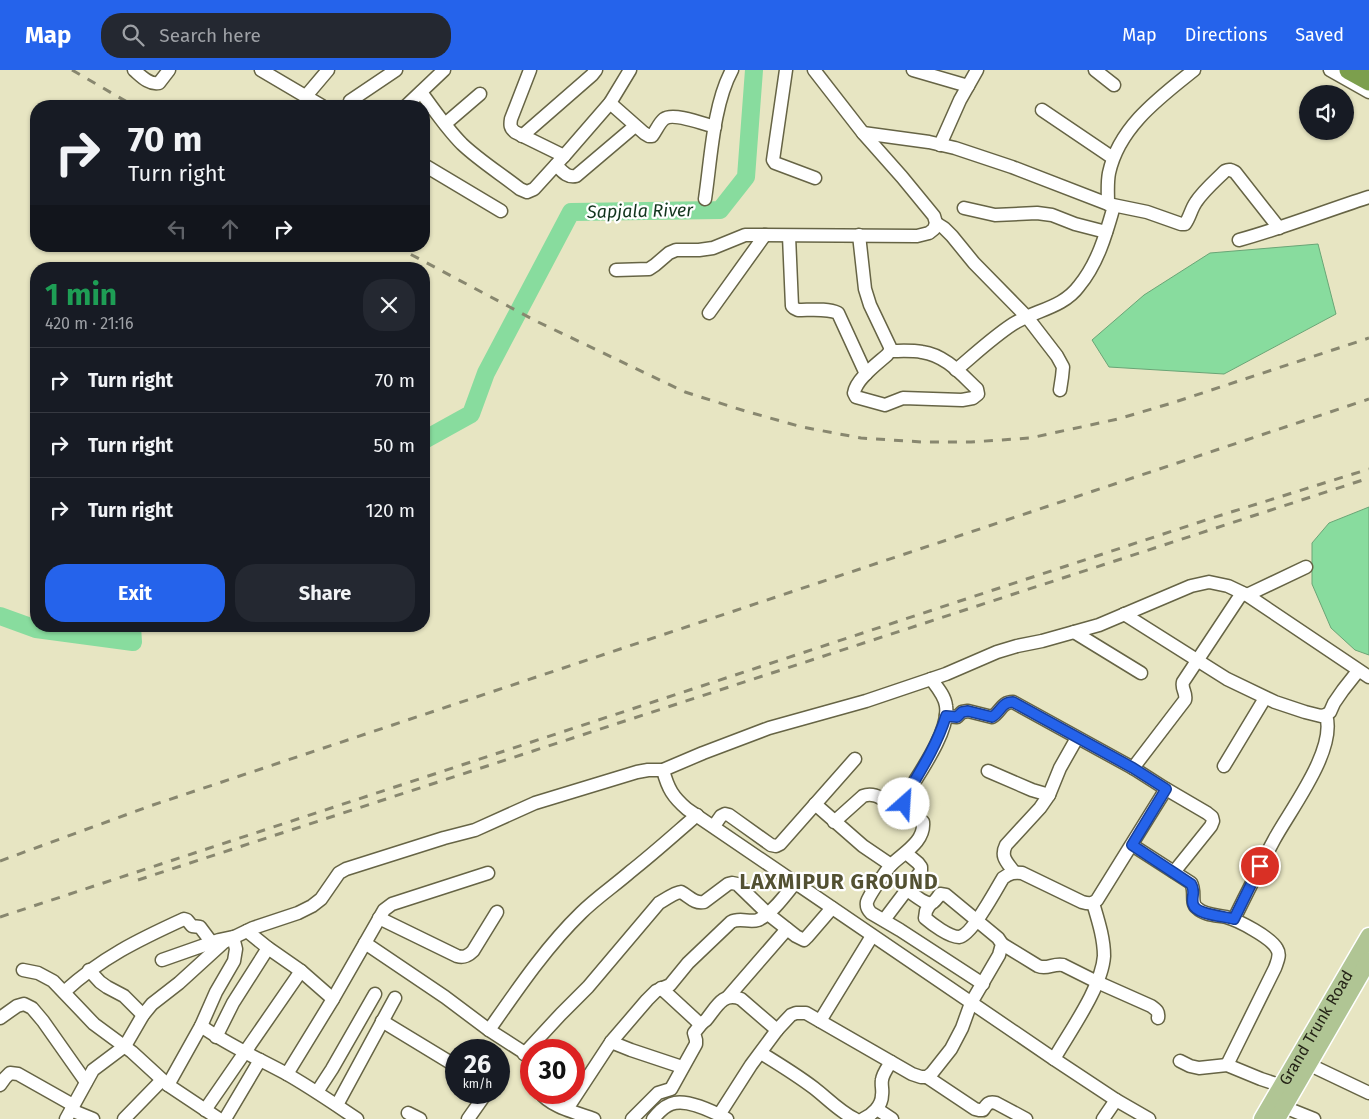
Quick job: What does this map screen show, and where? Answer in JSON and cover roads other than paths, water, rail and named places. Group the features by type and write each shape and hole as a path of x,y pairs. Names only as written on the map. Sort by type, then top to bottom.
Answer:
{"main road":[{"name":"Grand Trunk Road","path":"1262,1119 1369,936"},
{"name":"Grand Trunk Road","path":"1280,1113 1369,960"}],"street":[{"path":"134,70 155,84 159,83 168,70"},
{"path":"261,70 312,100"},
{"path":"281,82 287,70"},
{"path":"306,96 328,70"},
{"path":"351,100 396,70"},
{"path":"412,100 444,70"},
{"path":"530,70 510,124 511,129 560,161 568,176 576,176 635,126"},
{"path":"522,136 596,70"},
{"path":"430,104 461,143 478,158 520,189 527,192 534,189 610,103 630,70"},
{"path":"705,199 722,92 732,70"},
{"path":"786,70 773,160 775,163 815,178"},
{"path":"616,270 649,269 655,266 668,253 676,250 713,248 745,235 917,236 929,233 934,229 936,222 934,216 863,133 814,70"},
{"path":"912,70 968,86"},
{"path":"940,144 951,118 977,70"},
{"path":"1094,70 1114,85"},
{"path":"956,370 1001,332 1027,317 1062,302 1079,288 1103,244 1112,205 1108,176 1113,158 1121,142 1131,128 1160,97 1194,70"},
{"path":"1330,70 1369,92"},
{"path":"421,92 427,100"},
{"path":"445,124 480,94"},
{"path":"610,103 649,136 652,136 663,120 668,117 676,117 715,127"},
{"path":"1042,110 1113,158"},
{"path":"863,133 940,144 982,157 1112,205 1147,212 1185,224 1196,201 1228,170 1234,172 1279,228"},
{"path":"430,169 501,211"},
{"path":"1239,240 1369,197"},
{"path":"964,208 995,215 1037,213 1052,215 1081,226 1106,232"},
{"path":"936,222 952,236 974,263 1027,317 1057,356 1063,367 1060,390"},
{"path":"709,313 765,235"},
{"path":"859,235 865,289 870,305 890,347 890,352"},
{"path":"789,236 792,306 798,310 827,310 838,313 866,374"},
{"path":"920,351 932,354 944,360 956,370 977,389 977,396 962,400 904,398 890,404 880,405 856,397 854,393 856,386 866,374 890,352 920,351"},
{"path":"1133,768 1185,700 1183,682 1244,594 1306,567"},
{"path":"70,1112 93,1070 125,1046 143,1015 152,1004 179,983 224,942 247,931 298,914 312,906 321,899 339,873 346,869 475,830 518,810 567,793 637,772 663,770 769,728 866,701 946,674 997,652 1099,625 1124,614 1191,586 1209,582 1228,586 1244,594 1364,674 1334,703 1326,716 1305,712 1265,698 1227,679 1124,614"},
{"path":"1074,632 1141,673"},
{"path":"931,679 941,692 946,705 946,716 941,733 905,797 904,804 922,822 923,829 920,837 891,866 870,896 867,903 868,909 870,913 884,920 978,992 1054,1058 1116,1100 1149,1119"},
{"path":"1224,766 1265,698"},
{"path":"946,716 957,717 962,712 968,711 992,717 1004,704 1013,702 1133,768 1207,813 1212,817 1213,821 1202,839 1174,872"},
{"path":"1234,919 1275,838 1303,792 1318,761 1326,743 1328,722 1326,716"},
{"path":"1014,872 1003,855 1003,850 1049,795 1060,768 1077,738"},
{"path":"714,826 720,816 729,815 776,846 780,844 855,759"},
{"path":"663,770 667,785 676,800 697,815 872,936 978,992"},
{"path":"988,771 1032,790 1049,795"},
{"path":"1158,1018 1157,1010 1152,1006 1063,965 1058,964 1043,968 1038,966 1002,944 998,938 977,921 946,895 940,894 930,904 925,918 953,936 961,937 968,933 977,921 1003,878 1014,872 1022,873 1082,902 1093,903 1097,900 1166,789"},
{"path":"834,822 863,796 868,794 880,797 897,806 904,804"},
{"path":"815,804 834,822 891,866"},
{"path":"489,1030 537,964 580,914 697,815"},
{"path":"1132,845 1191,884 1194,888 1194,906 1198,910 1234,919 1248,926 1278,950 1279,957 1275,968 1227,1065"},
{"path":"884,920 922,867 906,853"},
{"path":"286,1074 384,910 392,904 488,873"},
{"path":"567,1110 611,1042 656,991 670,985 688,963 734,920 758,920 768,914 795,883"},
{"path":"543,1039 659,904 676,893 681,892 694,901 701,903 728,884 737,884 768,914 804,940 832,908"},
{"path":"907,890 930,904"},
{"path":"1054,1058 1088,999 1101,972 1104,956 1100,925 1093,903"},
{"path":"379,918 462,958 473,951 497,912"},
{"path":"64,992 89,970 107,958 184,919 188,920 192,926 200,927 212,943"},
{"path":"728,997 787,929"},
{"path":"247,931 301,971 332,999"},
{"path":"820,1021 872,936"},
{"path":"162,960 233,937"},
{"path":"124,1119 165,1082 201,1026 216,992 234,961 236,949 233,937"},
{"path":"365,943 520,1051"},
{"path":"927,1077 951,1048 999,954 1002,944"},
{"path":"216,1037 233,1003 268,948"},
{"path":"22,970 38,974 53,981 94,1024 125,1046 165,1082 219,1119"},
{"path":"89,970 100,982 124,996 143,1015"},
{"path":"205,1110 301,971"},
{"path":"661,988 695,1020 702,1023"},
{"path":"317,1092 375,994"},
{"path":"632,1119 658,1093 671,1088 696,1044 695,1031 722,1000 734,996 741,999 777,1030"},
{"path":"337,1106 395,998"},
{"path":"0,1018 17,1006 24,1004 32,1008 86,1082"},
{"path":"653,1119 661,1109 672,1103 700,1107 723,1117 760,1052 777,1030 791,1015 806,1013 912,1074 927,1077 975,1109 983,1110 987,1104 996,1102 1026,1119"},
{"path":"382,1021 445,1059"},
{"path":"201,1026 245,1054 260,1060 317,1092 352,1118"},
{"path":"611,1042 682,1067"},
{"path":"760,1052 797,1076 848,1116 855,1119"},
{"path":"225,1119 260,1060"},
{"path":"1180,1061 1199,1068 1227,1065 1282,1086"},
{"path":"863,1119 868,1117 882,1101 882,1077 891,1062"},
{"path":"1308,1064 1369,1093"},
{"path":"0,1086 10,1074 18,1074 70,1112 93,1119"},
{"path":"1103,1119 1116,1100"},
{"path":"468,1119 479,1104"},
{"path":"556,1104 594,1119"},
{"path":"877,1108 892,1119"},
{"path":"408,1113 420,1119"},
{"path":"1280,1113 1314,1119"}],"waterway":[{"name":"Sapjala River","path":"430,437 471,414 486,373 571,212 720,210 746,177 754,70"},
{"name":"Sapjala River","path":"0,616 30,627"},
{"name":"Sapjala River","path":"58,632 133,642 132,632"}],"railway":[{"path":"72,70 124,100"},
{"path":"406,252 425,262"},
{"path":"430,265 536,321 685,392 802,427 861,438 922,442 971,442 1030,438 1118,419 1369,338"},
{"path":"0,861 150,806 1369,399"},
{"path":"0,917 1212,518 1369,469"},
{"path":"138,880 1369,478"}],"district":[{"name":"LAXMIPUR GROUND","path":"839,882"}]}
